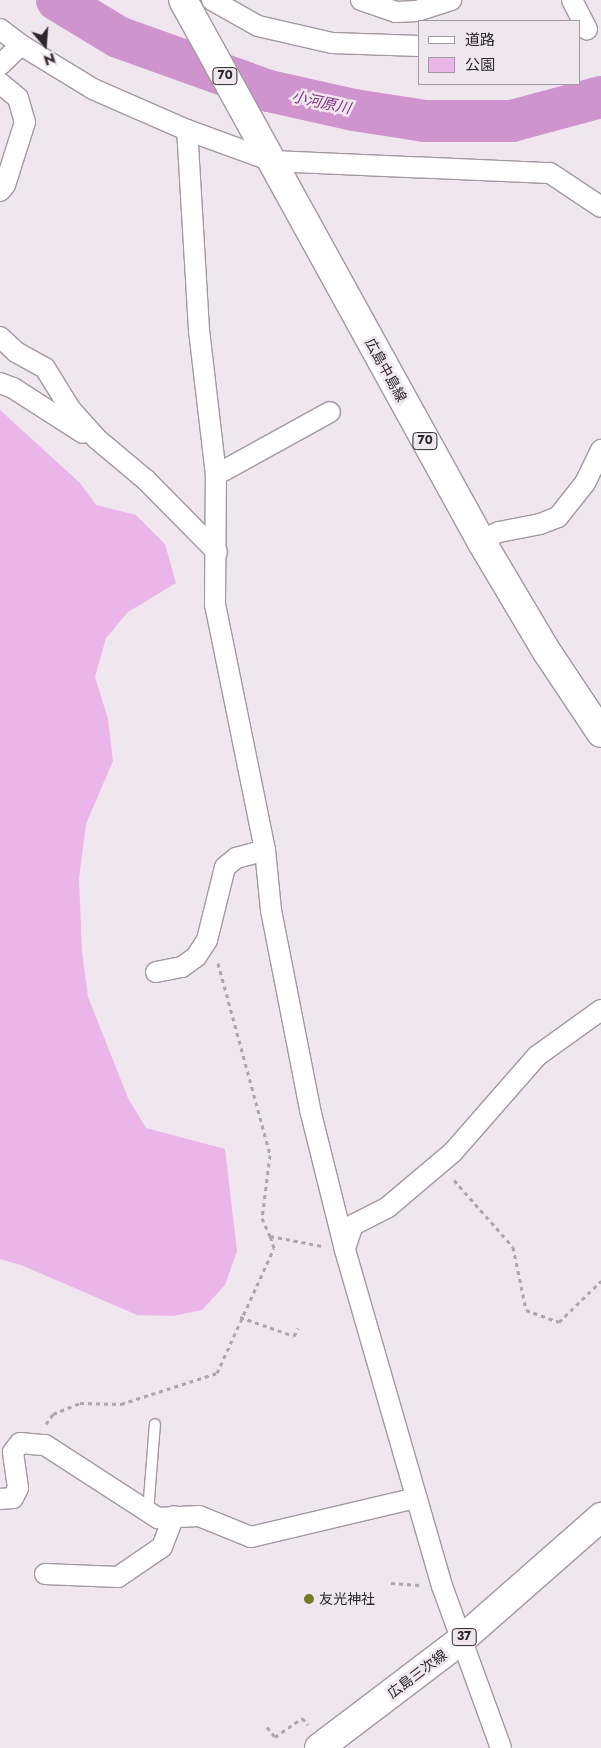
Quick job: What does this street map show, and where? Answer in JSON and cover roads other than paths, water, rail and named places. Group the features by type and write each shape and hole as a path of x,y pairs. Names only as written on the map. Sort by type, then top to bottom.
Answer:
{"main road":[{"name":"広島中島線","path":"195,3 267,152 481,541 547,652 601,733"},
{"name":"広島三次線","path":"315,1739 460,1641 601,1517"}],"street":[{"path":"361,0 396,12 417,11 450,0"},
{"path":"572,0 589,29"},
{"path":"195,3 258,26 332,43 418,46"},
{"path":"0,29 21,46 93,89 187,130 267,152 550,173 601,207"},
{"path":"0,65 21,46"},
{"path":"0,83 18,98 25,122 5,185 0,191"},
{"path":"187,130 199,330 216,475 217,552 215,605 265,850 270,910 311,1114 345,1250 416,1498 460,1641 501,1748"},
{"path":"0,337 16,352 45,368 71,410 114,453 183,515 217,552"},
{"path":"0,383 13,388 114,453"},
{"path":"216,475 330,412"},
{"path":"481,541 499,532 540,524 558,517 585,483 601,450"},
{"path":"156,972 182,967 196,957 206,940 225,867 236,858 265,850"},
{"path":"345,1250 353,1225 388,1206 440,1164 536,1056 601,1010"},
{"path":"4,1495 18,1488 13,1452 20,1443 45,1445 158,1518 199,1516 251,1537 416,1498"},
{"path":"45,1574 118,1577 162,1547 174,1516"}],"lane":[{"path":"148,1512 155,1424"}],"waterway":[{"name":"小河原川","path":"57,0 118,37 269,91 354,110 425,121 512,121 601,97"}],"place":[{"name":"友光神社","path":"309,1599"}]}
